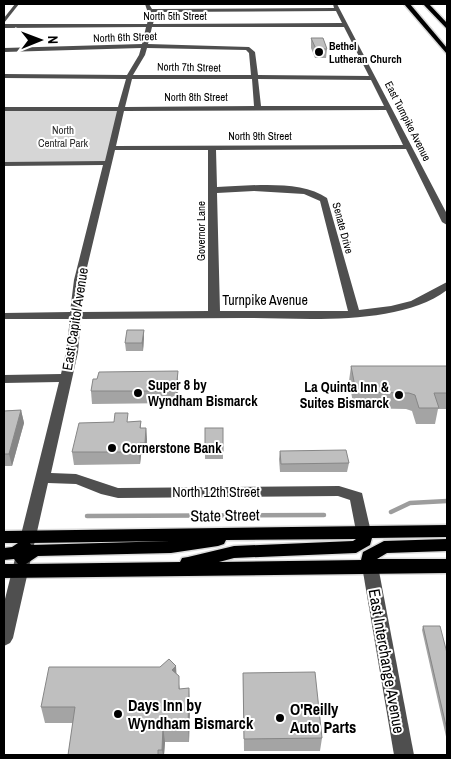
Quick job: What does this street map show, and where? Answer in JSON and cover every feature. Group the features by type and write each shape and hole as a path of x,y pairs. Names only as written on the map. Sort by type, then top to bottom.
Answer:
{"highway":[{"path":"408,4 447,52"},
{"path":"426,4 447,27"}],"main road":[{"name":"State Street","path":"19,557 260,533 447,531"},
{"path":"161,569 234,552 356,547 364,541 363,532"},
{"path":"4,554 15,553 19,557 38,550 171,547 260,533"},
{"name":"State Street","path":"4,536 19,557 161,569 447,566"},
{"path":"370,566 369,556 384,547 447,545"},
{"path":"399,566 447,575"}],"street":[{"path":"4,21 17,4"},
{"path":"149,7 337,6"},
{"name":"East Turnpike Avenue","path":"337,6 447,222"},
{"name":"East Capitol Avenue","path":"4,638 19,557 42,478 74,342 79,280 130,76 145,46 150,26 149,7"},
{"name":"North 5th Street","path":"4,26 346,26"},
{"name":"North 6th Street","path":"4,50 145,46 247,48 252,52 256,78"},
{"name":"North 7th Street","path":"4,76 374,78"},
{"path":"256,78 258,108"},
{"name":"North 8th Street","path":"4,108 389,108"},
{"name":"North 9th Street","path":"112,148 409,147"},
{"name":"Governor Lane","path":"212,148 214,315"},
{"path":"5,166 108,164"},
{"name":"Senate Drive","path":"213,190 298,190 315,193 322,197 354,314"},
{"name":"Turnpike Avenue","path":"4,316 354,314 386,311 410,305 432,296 447,285"},
{"path":"4,379 66,378"},
{"name":"North 12th Street","path":"42,478 75,478 84,480 97,489 118,492 339,491 357,497 363,532"},
{"name":"East Interchange Avenue","path":"370,566 404,755"}],"green space":[{"name":"North Central Park","path":"122,108 108,163 4,164 4,109"}],"building":[{"path":"311,38 323,38 327,49 316,49"},
{"path":"127,330 144,330 142,343 125,343"},
{"path":"351,366 447,366 447,393 434,393 439,408 419,408 415,395 409,393 356,392"},
{"path":"178,371 176,391 91,391 93,379 97,379 99,372"},
{"path":"21,410 9,454 4,454 4,411"},
{"path":"115,413 128,413 127,422 141,421 140,428 146,428 145,443 140,443 139,452 72,452 79,423 114,422"},
{"path":"205,428 223,428 223,451 205,451"},
{"path":"346,450 349,463 281,464 280,451"},
{"path":"423,626 440,626 447,653 447,730"},
{"name":"Days Inn by Wyndham Bismarck","path":"169,659 176,666 172,670 179,676 179,689 189,688 188,726 163,726 162,750 158,750 158,755 68,755 75,707 41,707 49,667 160,667"},
{"name":"O'Reilly Auto Parts","path":"315,672 322,738 244,739 243,673"}],"waterway":[{"path":"391,512 410,503 447,501"},
{"path":"87,516 324,515"}],"place":[{"name":"Bethel Lutheran Church","path":"319,52"},
{"name":"Super 8 by Wyndham Bismarck","path":"138,393"},
{"name":"La Quinta Inn & Suites Bismarck","path":"399,395"},
{"name":"Cornerstone Bank","path":"112,448"},
{"name":"Days Inn by Wyndham Bismarck","path":"118,714"},
{"name":"O'Reilly Auto Parts","path":"280,718"}]}
